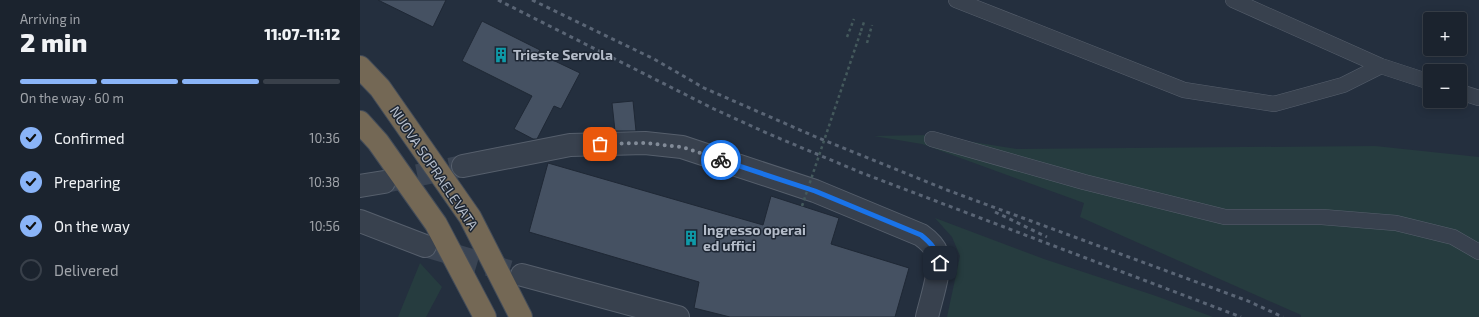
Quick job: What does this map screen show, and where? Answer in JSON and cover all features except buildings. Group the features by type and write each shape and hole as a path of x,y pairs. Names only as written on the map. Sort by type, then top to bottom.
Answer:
{"highway":[{"name":"NUOVA SOPRAELEVATA","path":"360,67 380,88 470,217 521,317"},
{"path":"360,122 378,142 436,224 485,317"}],"street":[{"path":"463,166 570,145 645,143 682,147 815,191 921,235 931,243 938,254 940,263 927,317"},
{"path":"360,186 384,182"},
{"path":"360,222 425,246"},
{"path":"522,275 678,317"}],"lane":[{"path":"956,0 1184,90 1274,104 1341,86 1381,66"},
{"path":"1233,0 1381,66 1423,80"},
{"path":"1467,94 1479,98"},
{"path":"932,139 1084,182 1225,217 1322,217 1396,223 1453,237 1479,252"}],"path":[{"path":"847,37 854,19"},
{"path":"802,206 864,22"},
{"path":"867,43 872,25"}],"green space":[{"path":"928,135 1017,149 1375,146 1479,157 1479,317 1301,317 1301,315 1080,217 1084,203 922,144 874,136"},
{"path":"935,218 1044,259 1156,296 1213,317 947,317 960,256 952,237"},
{"path":"420,263 442,287 426,317 398,317"}],"tunnel":[{"path":"385,182 463,166"},
{"path":"425,246 522,275"}],"railway":[{"path":"498,0 714,109 769,134 862,173 1241,317"},
{"path":"532,0 654,59 704,88 816,137 947,190 1248,301 1283,317"},
{"path":"995,212 1047,237"}],"way so far":[{"path":"600,144 645,143 682,147 721,160"}],"place":[{"name":"Trieste Servola","path":"501,55"},
{"name":"Ingresso operai ed uffici","path":"691,238"}],"route":[{"path":"721,160 815,191 921,235 931,243 938,254 940,263"}]}
